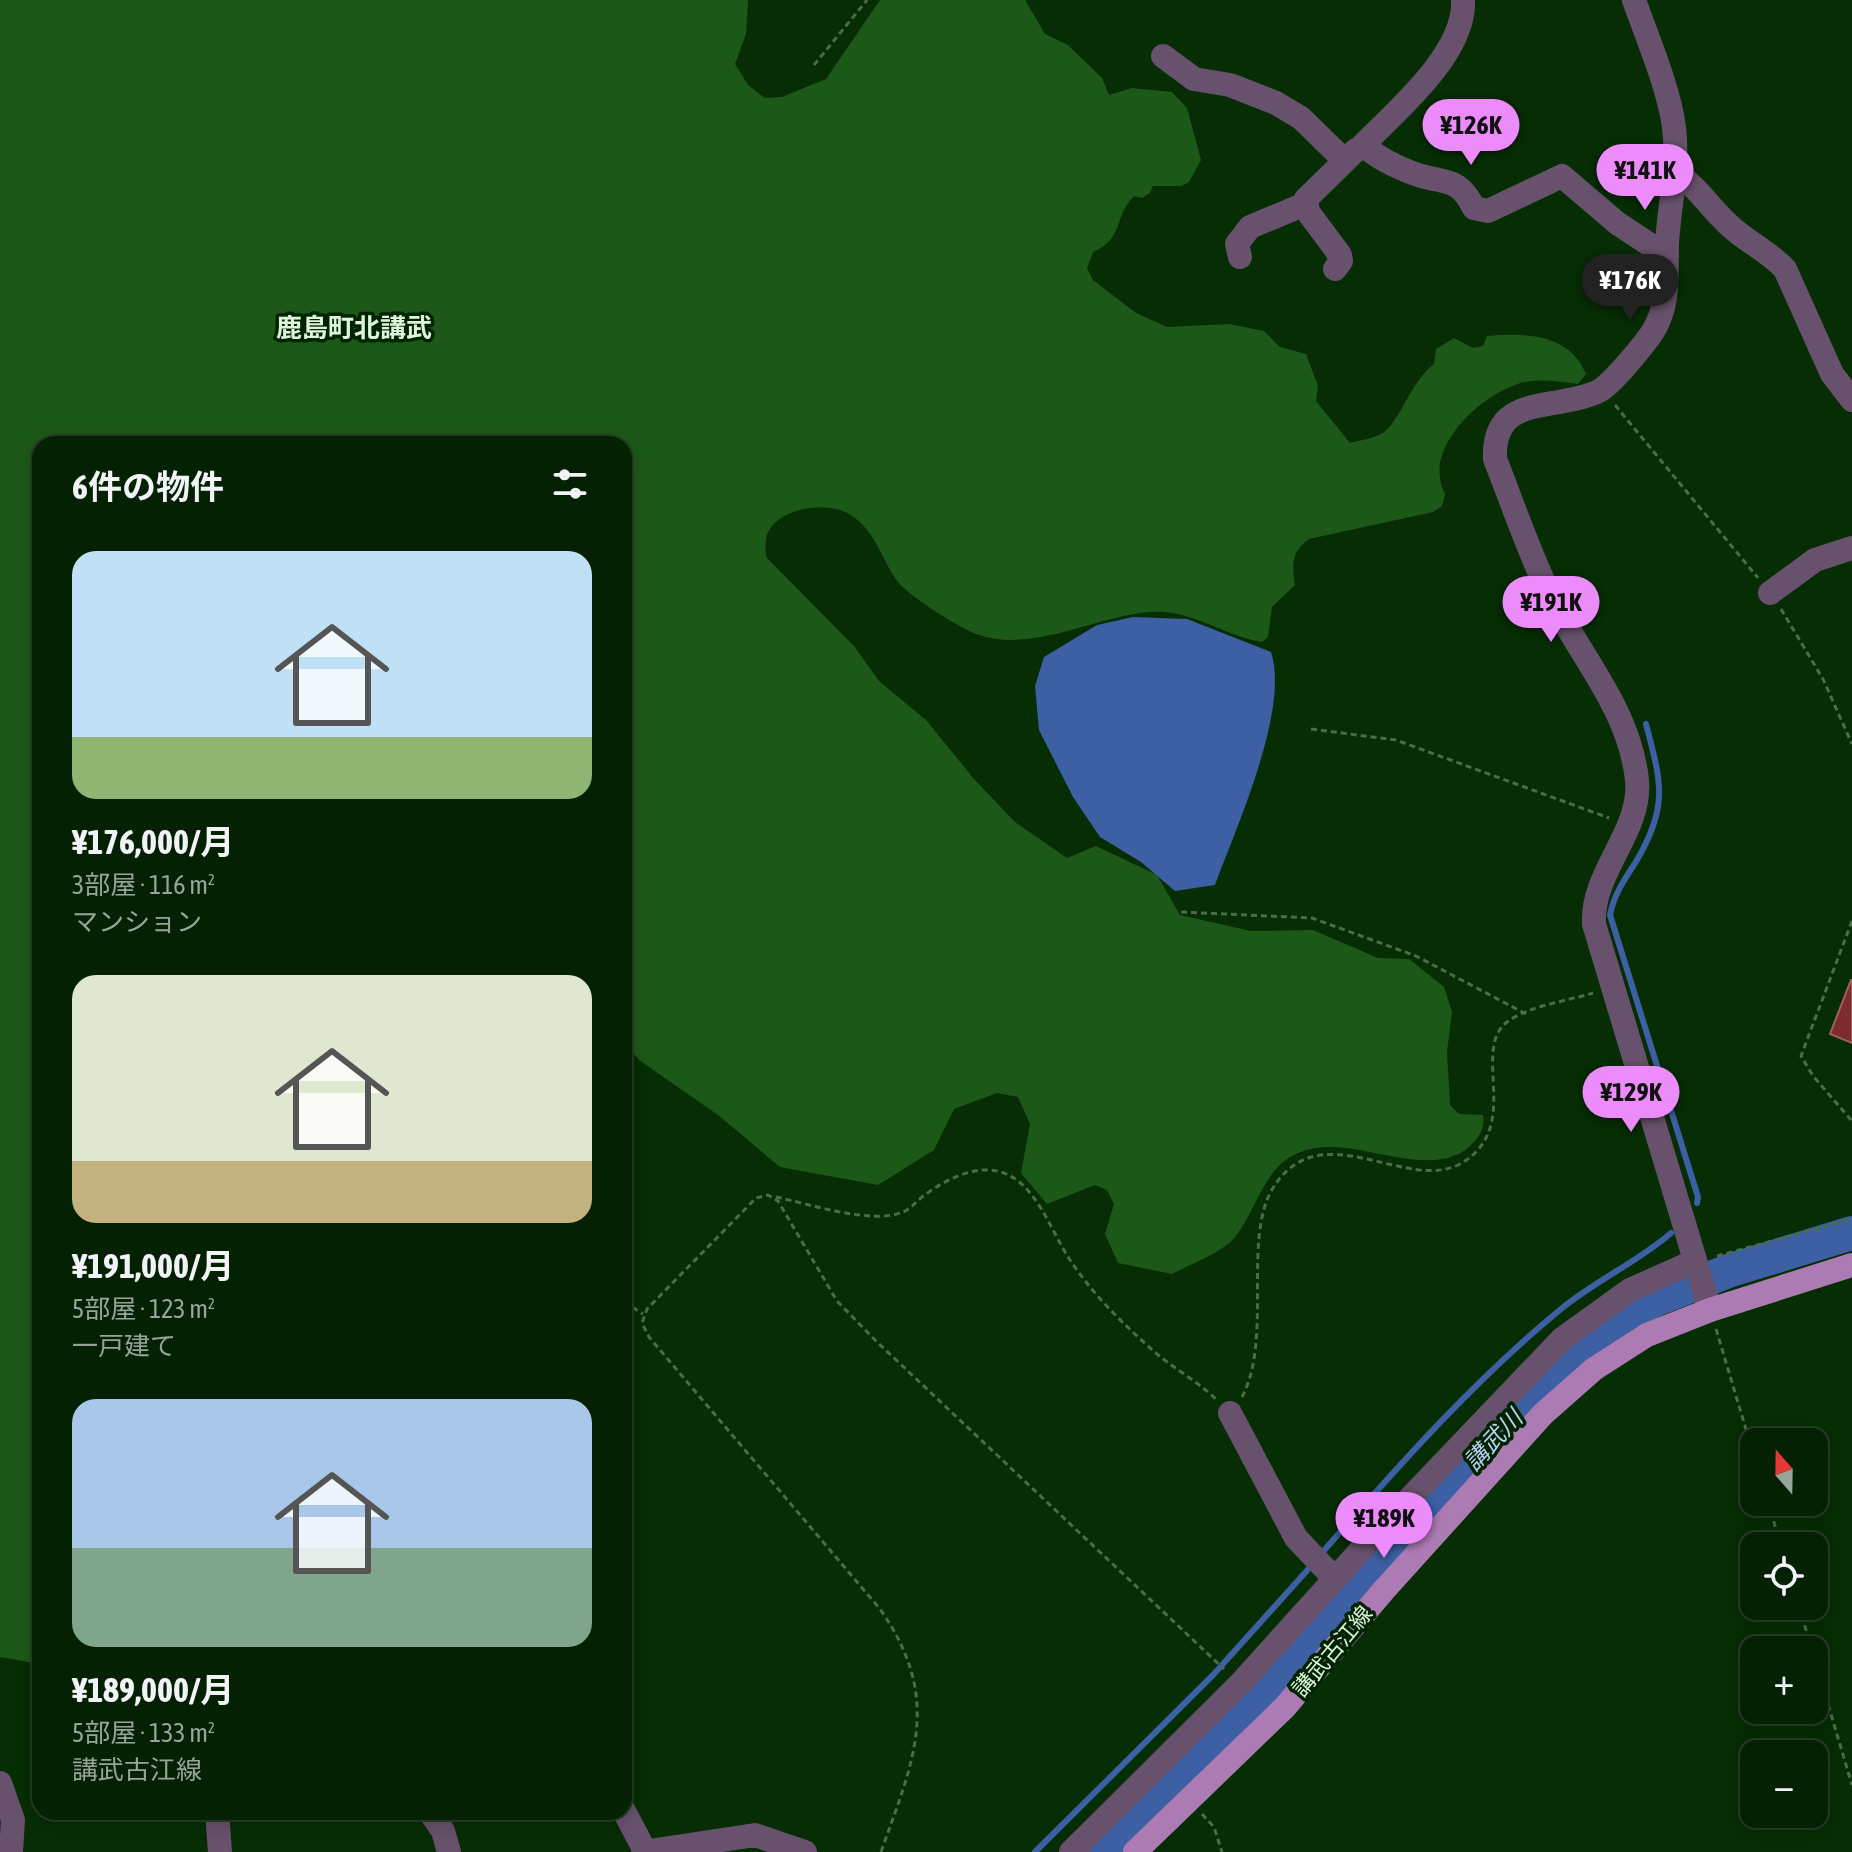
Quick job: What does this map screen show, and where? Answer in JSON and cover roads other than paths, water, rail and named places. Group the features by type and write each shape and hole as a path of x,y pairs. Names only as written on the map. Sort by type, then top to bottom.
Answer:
{"main road":[{"name":"講武古江線","path":"1135,1852 1285,1707 1384,1590 1543,1414 1594,1369 1647,1335 1708,1303 1852,1265"}],"street":[{"path":"1240,257 1237,244 1245,230 1305,204 1308,194 1424,81 1452,45 1464,10 1463,0"},
{"path":"1634,0 1674,126 1675,172 1666,306 1651,334 1602,390 1522,410 1502,423 1494,436 1495,459 1547,590 1615,703 1625,732 1637,783 1634,811 1595,897 1593,910 1612,988 1708,1303"},
{"path":"1163,56 1194,79 1230,85 1276,103 1354,152 1421,176 1448,179 1466,193 1474,208 1488,211 1562,176 1617,223 1667,256"},
{"path":"1675,172 1697,188 1732,228 1772,255 1785,269 1832,374 1852,400"},
{"path":"1305,204 1340,255 1341,261 1335,269"},
{"path":"1770,593 1815,560 1852,548"},
{"path":"1071,1852 1240,1684 1320,1565 1562,1339 1630,1290 1695,1264"},
{"path":"1230,1413 1279,1509 1320,1565"},
{"path":"0,1783 13,1820 11,1852"},
{"path":"218,1820 220,1852"},
{"path":"435,1820 443,1831 449,1852"},
{"path":"628,1820 644,1852 755,1835 793,1845 805,1852"}],"water":[{"path":"1133,617 1187,619 1271,652 1275,676 1267,736 1247,801 1215,885 1175,891 1141,862 1100,837 1073,797 1039,730 1035,686 1044,657 1097,625"}],"waterway":[{"path":"1646,724 1658,778 1658,808 1647,841 1617,893 1610,915 1698,1197 1697,1203"},
{"path":"1319,1556 1376,1491 1496,1366 1574,1299 1671,1233"},
{"name":"講武川","path":"1101,1852 1214,1744 1534,1396 1600,1331 1655,1300 1731,1270 1852,1233"},
{"path":"1035,1852 1213,1675 1312,1565"}],"district":[{"name":"鹿島町北講武","path":"354,328"}]}
